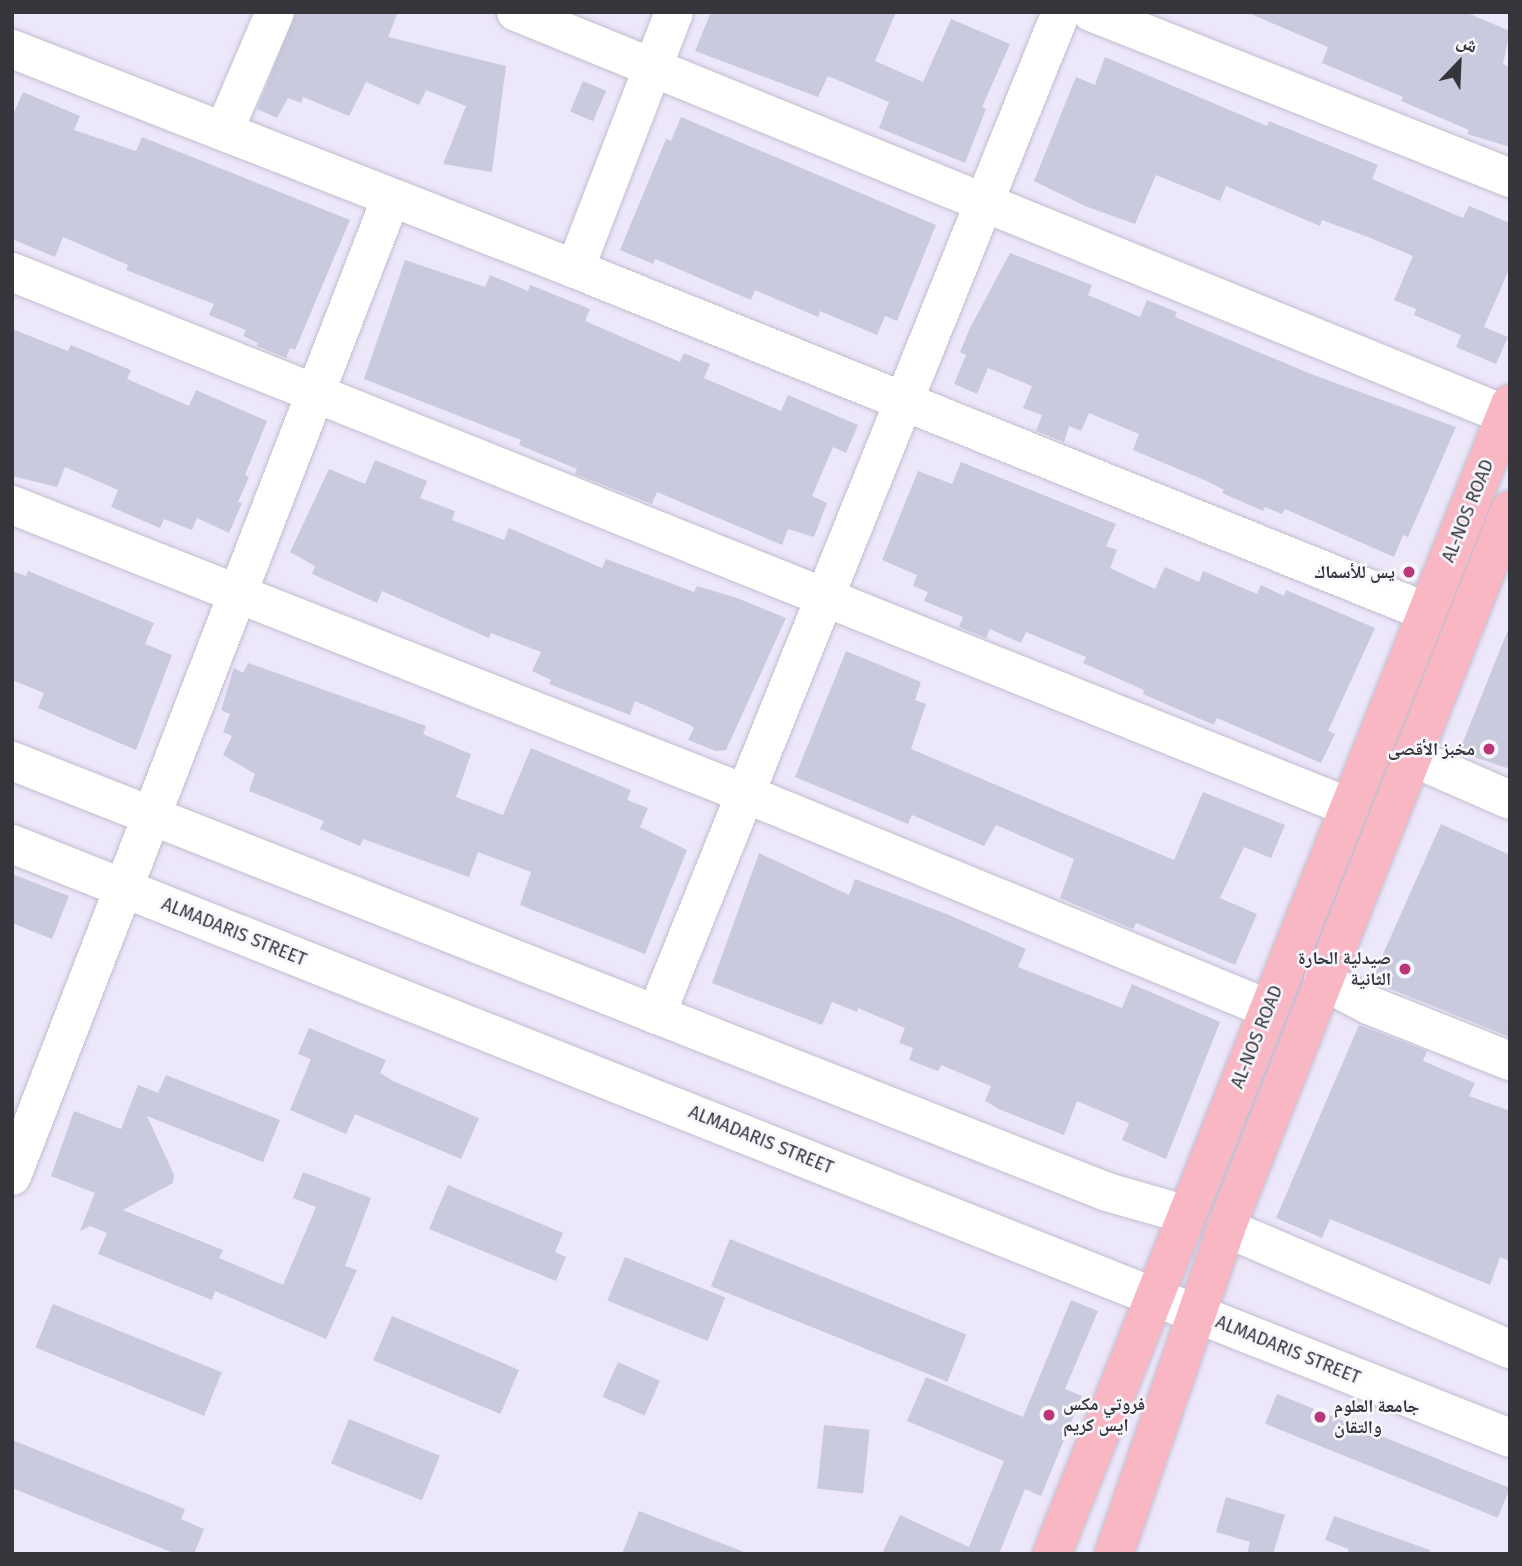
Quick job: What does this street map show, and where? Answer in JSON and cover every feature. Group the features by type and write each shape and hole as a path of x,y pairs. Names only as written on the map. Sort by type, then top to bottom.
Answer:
{"main road":[{"name":"AL-NOS ROAD","path":"1052,1554 1184,1214 1269,1009 1508,410"},
{"path":"1114,1554 1226,1228 1507,522"}],"street":[{"path":"224,131 275,12"},
{"path":"516,12 986,203 1508,410"},
{"path":"575,269 674,12"},
{"path":"656,1015 1061,12"},
{"path":"1091,12 1510,178"},
{"path":"12,49 575,269 1427,612"},
{"path":"12,1175 391,198"},
{"path":"12,272 317,391 1349,807"},
{"path":"12,505 746,794 1269,1009"},
{"path":"1412,757 1510,800"},
{"path":"12,761 1107,1192 1184,1214"},
{"name":"ALMADARIS STREET","path":"12,844 1510,1438"},
{"path":"1323,981 1510,1061"},
{"path":"1226,1228 1510,1349"}],"building":[{"path":"296,12 398,12 388,37 506,66 492,172 443,164 466,106 426,90 419,105 366,82 349,116 303,97 301,103 288,98 277,118 257,109"},
{"path":"711,12 896,12 875,61 923,82 951,19 1010,44 982,107 986,109 965,163 879,128 889,102 828,76 818,97 695,51"},
{"path":"1246,12 1465,12 1510,31 1503,64 1510,67 1510,147 1467,134 1469,130 1401,101 1403,97 1322,63 1328,47"},
{"path":"1105,57 1267,126 1269,121 1378,165 1372,179 1463,218 1469,206 1510,223 1510,267 1484,327 1508,337 1496,364 1456,347 1461,335 1414,315 1416,309 1394,300 1413,256 1368,237 1322,220 1320,226 1226,186 1220,201 1156,175 1135,224 1085,206 1034,181 1076,77 1095,85"},
{"path":"583,81 606,91 593,121 570,111"},
{"path":"23,92 80,116 74,130 136,151 142,137 350,220 295,350 290,348 286,358 257,346 258,343 243,336 246,330 209,315 214,304 126,270 128,265 63,237 55,257 12,239 12,117"},
{"path":"681,117 936,225 897,321 885,316 877,335 820,311 818,317 755,290 751,300 655,259 653,264 620,250 666,139 671,141"},
{"path":"1010,253 1092,285 1088,295 1140,317 1147,300 1177,312 1175,317 1311,374 1456,427 1408,537 1403,535 1394,557 1285,509 1282,514 1265,507 1263,511 1222,493 1224,490 1209,482 1133,450 1139,434 1089,413 1081,431 1069,426 1064,442 1036,431 1042,415 1023,408 1032,386 988,368 977,394 954,384 966,355 960,352 970,328"},
{"path":"405,260 485,287 490,275 528,291 530,285 590,309 585,321 680,362 684,353 710,364 704,378 781,411 788,395 858,425 846,453 833,447 812,496 827,503 814,537 788,529 782,545 657,492 652,504 575,474 577,469 519,445 521,440 364,379"},
{"path":"12,329 68,351 71,345 131,370 127,379 189,406 196,390 267,421 245,475 249,477 238,502 242,503 229,533 197,518 192,530 164,519 160,528 111,507 118,490 65,467 57,487 12,476"},
{"path":"375,460 427,481 420,498 455,511 452,520 504,540 509,528 602,568 606,559 694,592 697,586 737,598 786,618 726,750 716,751 688,740 694,728 690,725 635,701 630,715 549,684 551,680 532,671 541,652 491,633 489,638 382,591 377,603 312,574 315,566 290,552 329,469 365,484"},
{"path":"961,462 1116,524 1106,546 1117,550 1110,568 1155,589 1165,567 1199,582 1203,571 1257,594 1261,585 1284,596 1286,590 1375,628 1328,731 1335,734 1321,763 1217,718 1214,725 1143,694 1144,690 1083,663 1086,657 1026,632 1021,643 990,629 986,638 959,627 963,617 924,601 928,592 913,586 917,575 882,560 918,471 952,484"},
{"path":"12,571 26,576 28,571 154,623 145,644 172,655 136,750 38,708 44,693 12,680"},
{"path":"1510,625 1510,769 1459,752"},
{"path":"846,651 921,682 915,700 926,704 911,749 1174,860 1203,792 1285,825 1271,858 1244,847 1220,898 1257,914 1235,965 1136,923 1133,929 1060,898 1074,859 996,825 984,846 912,815 908,824 795,777"},
{"path":"248,663 426,726 423,734 471,754 456,797 503,815 531,748 631,790 627,800 648,808 640,827 687,850 645,954 520,905 531,872 478,852 469,877 363,839 360,846 320,829 324,821 249,791 255,774 223,755 232,736 223,732 230,714 221,710 234,668 243,673"},
{"path":"1441,824 1510,855 1510,1037 1371,981"},
{"path":"759,853 849,895 855,879 949,915 1026,949 1018,967 1122,1008 1132,984 1220,1022 1166,1159 1122,1140 1129,1123 1077,1101 1064,1135 1001,1110 985,1101 991,1086 941,1065 938,1071 909,1060 913,1048 899,1043 905,1028 858,1008 857,1012 832,1002 822,1025 712,983"},
{"path":"12,874 69,896 52,939 12,923"},
{"path":"1359,1025 1427,1051 1423,1061 1475,1083 1469,1096 1510,1111 1510,1261 1500,1257 1490,1285 1330,1219 1322,1238 1276,1218"},
{"path":"309,1028 386,1060 380,1073 479,1118 461,1159 355,1114 346,1134 290,1110 311,1059 298,1054"},
{"path":"166,1075 280,1120 263,1162 147,1116 174,1175 173,1183 123,1210 223,1250 219,1258 283,1285 316,1207 293,1198 303,1172 371,1198 345,1266 357,1270 326,1339 215,1291 212,1300 98,1254 107,1233 90,1226 80,1231 95,1193 51,1176 74,1111 121,1129 138,1085 158,1093"},
{"path":"448,1185 563,1233 555,1252 566,1257 556,1281 429,1229"},
{"path":"730,1239 966,1335 947,1382 711,1286"},
{"path":"625,1257 725,1297 708,1341 607,1301"},
{"path":"1071,1300 1098,1311 1065,1389 1082,1396 1041,1496 1025,1489 999,1554 882,1554 900,1515 969,1547 1004,1461 907,1421 926,1377 1023,1417"},
{"path":"53,1304 222,1372 204,1416 35,1348"},
{"path":"392,1316 519,1370 500,1414 373,1360"},
{"path":"618,1362 660,1381 645,1415 603,1397"},
{"path":"1277,1394 1510,1488 1498,1518 1265,1424"},
{"path":"349,1419 440,1456 422,1500 331,1464"},
{"path":"824,1425 870,1430 863,1493 817,1489"},
{"path":"12,1440 185,1509 181,1519 204,1529 194,1554 176,1554 12,1488"},
{"path":"1226,1497 1285,1515 1273,1554 1247,1554 1250,1542 1216,1532"},
{"path":"639,1511 744,1552 744,1554 622,1554"},
{"path":"1334,1516 1430,1550 1430,1554 1347,1554 1349,1549 1325,1540"}],"place":[{"name":"يس للأسماك","path":"1409,572"},
{"name":"مخبز الأقصى","path":"1489,749"},
{"name":"صيدلية الحارة الثانية","path":"1405,969"},
{"name":"فروتي مكس ايس كريم","path":"1049,1415"},
{"name":"جامعة العلوم والتقان","path":"1320,1417"}]}
